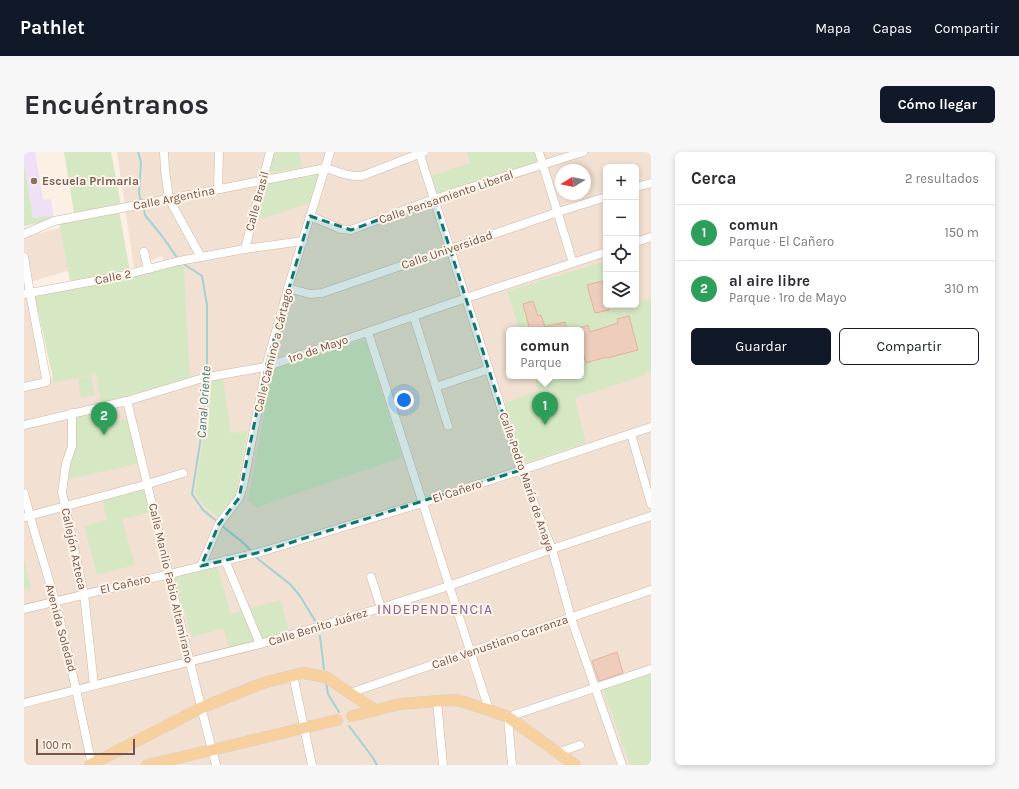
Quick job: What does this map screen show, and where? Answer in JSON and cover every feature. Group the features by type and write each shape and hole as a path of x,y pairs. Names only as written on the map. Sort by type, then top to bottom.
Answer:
{"main road":[{"path":"92,765 201,708 263,683 303,673 326,677 375,710"},
{"path":"352,716 400,704 457,700 489,710 508,718 575,765"},
{"path":"147,765 337,720"}],"street":[{"path":"164,152 164,170 169,199 201,257"},
{"path":"218,189 219,152"},
{"name":"Calle Brasil","path":"245,249 270,152"},
{"name":"Calle Camino a Cártago","path":"201,566 221,521 239,498 243,486 266,367 288,288 330,152"},
{"path":"539,152 573,263"},
{"name":"Calle Pensamiento Liberal","path":"310,216 341,230 351,230 434,198 583,152"},
{"path":"326,168 354,177 362,176 421,153"},
{"name":"Calle Pedro María de Anaya","path":"421,153 450,249 521,470 552,549 571,618 622,765"},
{"name":"Calle Argentina","path":"24,234 54,221 326,168"},
{"path":"639,186 651,183"},
{"name":"Calle Universidad","path":"288,288 310,294 322,294 558,212 603,198"},
{"path":"639,241 651,238"},
{"name":"Calle 2","path":"27,293 121,276 179,261 245,249 303,241"},
{"path":"144,252 148,270"},
{"name":"1ro de Mayo","path":"24,424 127,401 203,378 266,367 466,298 603,253"},
{"path":"24,257 27,293 46,378 46,382 24,387"},
{"path":"414,317 448,426"},
{"path":"368,332 489,710"},
{"path":"436,387 488,369"},
{"name":"Calle Manlio Fabio Altamirano","path":"127,401 148,484 168,574 216,765"},
{"name":"Callejón Azteca","path":"72,414 72,446 66,464 62,492 84,594 94,685"},
{"name":"El Cañero","path":"24,609 261,552 422,503 651,428"},
{"path":"631,434 651,504"},
{"path":"27,516 148,484 183,473"},
{"name":"Avenida Soledad","path":"24,493 27,516 55,601 77,690 92,765"},
{"name":"Calle Benito Juárez","path":"24,703 260,644 381,608 651,516"},
{"path":"225,560 260,644"},
{"path":"371,577 381,608"},
{"name":"Calle Venustiano Carranza","path":"350,693 651,590"},
{"path":"512,765 508,718 651,669"},
{"path":"293,675 312,765"},
{"path":"437,701 443,765"},
{"path":"337,720 352,716"},
{"path":"557,753 580,745"}],"highlighted area":[{"path":"434,199 521,470 261,552 201,566 219,524 239,498 266,367 310,216 351,230"}],"shaded area":[{"name":"Escuela Primaria","path":"24,152 35,152 43,200 51,199 53,216 33,219 24,163"},
{"path":"117,152 651,152 651,765 24,765 24,237 64,227 74,269 30,282 50,379 97,370 108,401 164,377 163,255 134,269"}],"green space":[{"path":"64,152 111,152 121,205 74,213"},
{"path":"299,152 302,167 268,173 273,153"},
{"path":"467,152 536,152 540,163 436,194 431,176 470,163"},
{"path":"24,163 33,218 53,216 52,220 24,226"},
{"path":"323,170 312,202 255,221 265,182"},
{"path":"119,211 130,271 70,281 59,222"},
{"path":"173,259 184,267 190,378 101,403 96,374 54,383 35,297"},
{"path":"603,262 603,308 628,308 629,310 629,308 639,308 639,302 651,299 651,371 645,373 645,375 575,398 586,443 521,464 502,404 538,391 535,379 584,379 584,327 518,327 507,291"},
{"path":"365,339 402,457 257,508 248,501 272,370"},
{"path":"91,376 95,395 81,398 78,379"},
{"path":"223,379 231,433 247,431 236,495 218,517 206,508 195,494 205,425 209,380"},
{"path":"100,409 103,424 130,418 140,463 66,480 75,445 74,415"},
{"path":"144,487 151,512 122,519 135,565 97,575 84,526 107,520 102,499"},
{"path":"24,559 31,589 24,590"},
{"path":"217,565 231,614 280,600 289,631 229,649 223,628 192,637 174,578"},
{"path":"651,673 651,765 630,765 603,689"}],"building":[{"path":"602,281 603,308 609,308 609,310 595,313 587,285"},
{"path":"533,301 538,316 541,315 545,327 529,327 523,304"},
{"path":"629,316 638,350 586,363 584,357 583,327 588,325 590,332 618,323 617,319"},
{"path":"565,322 566,327 545,327"},
{"path":"617,652 623,673 599,681 592,661"}],"waterway":[{"name":"Canal Oriente","path":"138,152 141,162 139,193 141,202"},
{"name":"Canal Oriente","path":"143,206 145,215 178,259"},
{"name":"Canal Oriente","path":"182,263 202,276 207,305 207,375"},
{"name":"Canal Oriente","path":"206,380 203,424 192,494 203,510 218,522"},
{"name":"Canal Oriente","path":"221,525 252,552"},
{"name":"Canal Oriente","path":"255,555 290,584 300,596 317,624"},
{"name":"Canal Oriente","path":"320,636 324,669"},
{"name":"Canal Oriente","path":"326,681 328,694 339,712"},
{"name":"Canal Oriente","path":"349,726 377,765"}],"place":[{"name":"Escuela Primaria","path":"34,181"},
{"name":"comun","path":"545,425"},
{"name":"al aire libre","path":"104,435"}],"district":[{"name":"INDEPENDENCIA","path":"435,609"}]}
